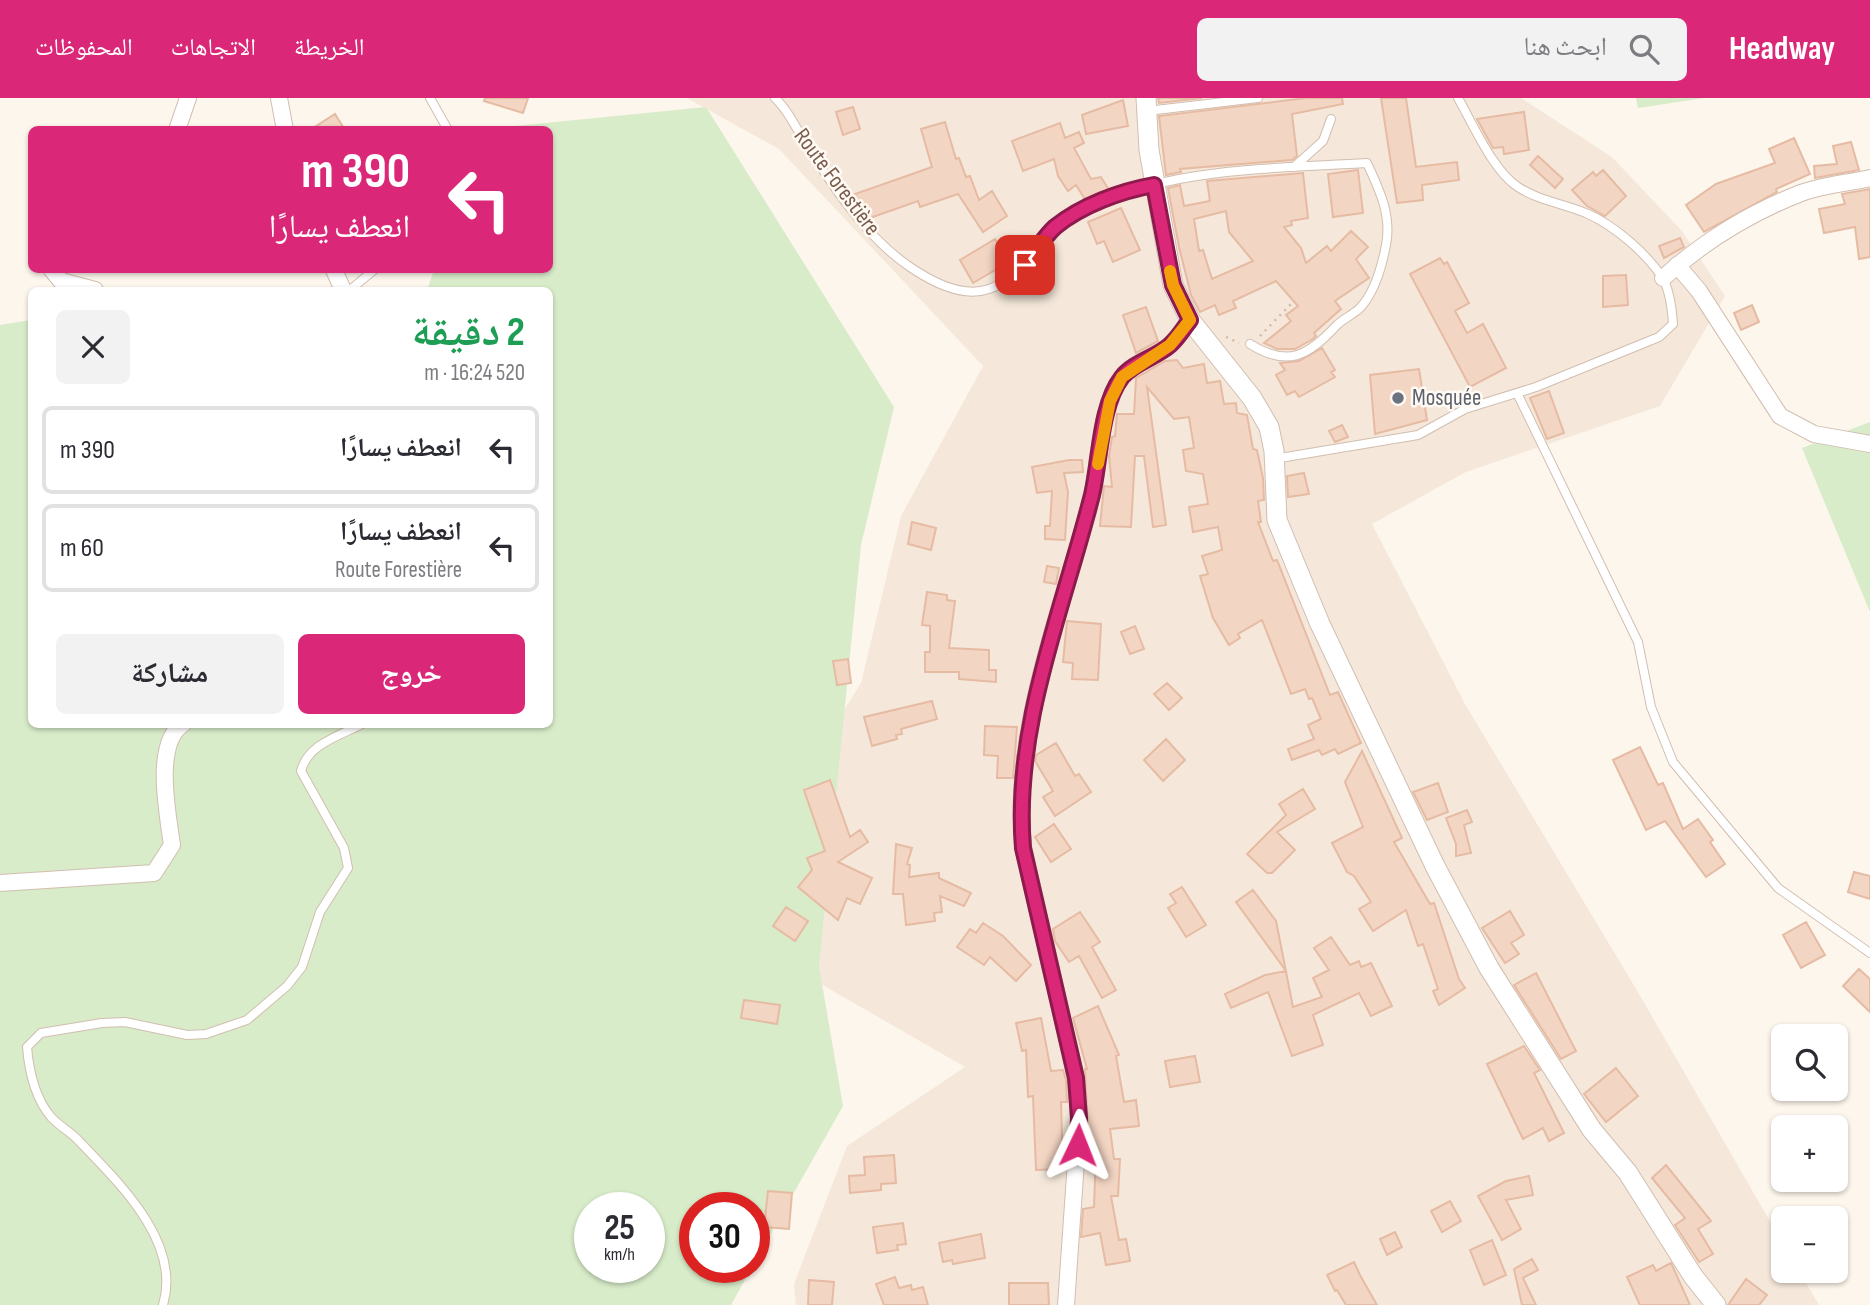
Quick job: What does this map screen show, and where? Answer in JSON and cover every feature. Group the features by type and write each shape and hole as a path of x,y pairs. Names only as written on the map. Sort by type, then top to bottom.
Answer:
{"street":[{"path":"178,126 188,98"},
{"path":"279,98 284,126"},
{"path":"1146,105 1154,185 1173,285 1190,320 1252,398 1269,427 1274,459 1277,520 1288,552 1435,866 1516,1014 1592,1130 1628,1173 1693,1276 1716,1305"},
{"path":"1663,278 1693,250 1750,217 1803,192 1870,178"},
{"path":"1677,265 1699,291 1780,416 1814,434 1870,444"},
{"path":"54,273 61,282 82,287"},
{"path":"1066,1305 1079,1118 1076,1078 1023,848 1020,817 1024,771 1035,702 1092,494 1110,401 1122,377 1170,345 1190,320"},
{"path":"0,883 154,873 172,845 166,798 166,753 177,728"}],"lane":[{"path":"430,98 445,126"},
{"name":"Route Forestière","path":"775,98 785,107 809,149 863,224 909,266 929,278 963,291 992,288 1025,265 1054,229 1074,214 1129,190 1247,170 1367,163 1386,209 1387,244 1373,289 1359,309 1338,324 1327,339 1303,353 1270,357 1250,344"},
{"path":"1146,105 1258,98"},
{"path":"1274,459 1418,435 1465,409 1517,393 1659,337 1673,324 1671,302 1663,278 1625,238 1590,215 1518,187 1502,174 1458,98"},
{"path":"1294,167 1323,141 1331,119"},
{"path":"354,287 371,273"},
{"path":"1517,393 1638,642 1651,707 1673,762 1778,888 1870,953"},
{"path":"163,1305 165,1266 157,1241 140,1210 119,1182 79,1140 51,1117 37,1094 28,1065 27,1047 41,1033 102,1023 125,1022 176,1033 206,1034 247,1020 287,986 302,967 320,912 348,868 344,848 301,771 304,760 315,748 354,728"}],"path":[{"path":"1216,330 1236,343 1250,344 1264,334 1291,304"}],"shaded area":[{"path":"687,98 1521,98 1612,157 1682,231 1725,296 1660,406 1466,472 1372,524 1465,704 1638,992 1771,1223 1771,1283 1806,1283 1819,1305 796,1305 794,1284 847,1146 965,1067 753,945 794,789 861,683 901,516 983,366 779,149"}],"green space":[{"path":"1636,98 1704,98 1638,108"},
{"path":"706,107 894,407 861,545 819,966 843,1106 770,1235 770,1192 679,1192 679,1283 743,1283 731,1305 0,1305 0,325 28,320 28,728 553,728 553,287 428,287 433,273 553,273 553,126 515,126"},
{"path":"1870,422 1870,612 1802,448"}],"building":[{"path":"485,98 528,98 523,113 484,101"},
{"path":"1158,98 1202,98 1159,103"},
{"path":"1306,98 1342,98 1343,104 1292,114 1297,156 1292,160 1180,169 1181,172 1166,175 1159,116"},
{"path":"1381,98 1406,98 1416,167 1457,162 1459,180 1422,185 1423,200 1397,203"},
{"path":"1123,100 1128,126 1086,134 1082,115"},
{"path":"853,107 860,129 843,135 836,112"},
{"path":"1524,112 1529,150 1504,154 1503,147 1493,148 1477,119"},
{"path":"335,114 342,126 316,126"},
{"path":"945,122 956,159 959,158 966,177 970,176 979,200 992,191 1007,216 983,232 958,194 920,207 918,201 867,219 855,194 932,167 921,129"},
{"path":"1060,123 1065,138 1079,132 1084,143 1074,148 1091,179 1101,177 1109,190 1086,201 1076,185 1068,191 1058,176 1054,159 1023,171 1012,141"},
{"path":"1794,138 1810,174 1776,189 1777,192 1704,232 1686,205 1716,184 1775,163 1769,149"},
{"path":"1851,142 1859,170 1815,178 1814,166 1837,164 1833,146"},
{"path":"1538,156 1563,179 1555,188 1530,165"},
{"path":"1358,170 1363,213 1333,217 1328,174"},
{"path":"1603,170 1626,196 1605,216 1587,206 1572,190 1593,172 1596,176"},
{"path":"1303,173 1308,218 1291,221 1292,225 1284,227 1301,248 1306,263 1327,246 1331,251 1351,231 1368,247 1356,259 1369,278 1335,301 1341,309 1314,333 1316,336 1313,339 1295,349 1277,349 1264,343 1291,321 1286,315 1298,306 1276,281 1233,301 1236,308 1219,315 1215,305 1200,312 1191,295 1168,188 1180,185 1184,206 1210,201 1207,181","holes":["1226,211 1229,232 1253,261 1212,279 1203,250 1199,251 1194,219"]},
{"path":"1870,189 1870,257 1859,259 1855,227 1824,233 1819,209 1845,204 1842,194"},
{"path":"1121,208 1140,250 1113,262 1104,241 1097,244 1088,222"},
{"path":"1680,238 1684,247 1664,258 1659,246"},
{"path":"995,239 1009,262 973,283 960,260"},
{"path":"1440,258 1444,264 1447,262 1469,303 1455,311 1467,333 1483,324 1506,368 1470,387 1410,274"},
{"path":"1626,275 1628,305 1603,307 1603,276"},
{"path":"1752,305 1759,322 1741,330 1734,313"},
{"path":"1146,307 1158,341 1136,353 1123,315"},
{"path":"1322,348 1335,370 1331,372 1335,377 1299,397 1295,391 1287,395 1276,375 1285,370 1280,363 1299,361"},
{"path":"1177,360 1183,368 1204,364 1207,383 1220,381 1224,404 1236,403 1237,413 1247,415 1253,449 1257,450 1263,478 1264,500 1258,501 1261,522 1258,522 1273,561 1277,560 1330,695 1338,692 1361,743 1338,754 1335,749 1322,755 1319,750 1292,760 1288,749 1314,739 1308,725 1321,719 1312,698 1309,699 1305,689 1291,694 1262,620 1238,634 1240,638 1229,645 1213,618 1200,576 1208,574 1202,556 1222,550 1218,527 1193,532 1189,507 1208,504 1203,474 1186,471 1183,450 1194,448 1189,417 1174,419 1147,387 1166,525 1153,527 1144,456 1135,456 1131,527 1100,526 1104,486 1112,487 1109,456 1112,437 1115,436 1117,414 1134,414 1136,378 1165,361"},
{"name":"Mosquée","path":"1419,369 1427,420 1375,434 1370,375"},
{"path":"1549,391 1564,433 1547,439 1530,398"},
{"path":"1342,425 1348,437 1335,442 1329,431"},
{"path":"1082,460 1083,472 1064,473 1068,492 1065,540 1045,539 1045,526 1050,526 1052,491 1037,493 1032,467"},
{"path":"1304,473 1309,494 1288,497 1287,476"},
{"path":"912,522 936,528 931,550 908,544"},
{"path":"1047,566 1059,568 1056,584 1044,582"},
{"path":"927,592 947,595 947,600 955,601 949,648 989,650 989,670 996,670 996,682 959,679 959,672 925,672 925,652 930,652 930,626 922,625"},
{"path":"1067,621 1101,624 1098,680 1072,679 1073,663 1063,662"},
{"path":"1135,626 1144,649 1130,654 1121,632"},
{"path":"848,659 851,683 837,685 833,661"},
{"path":"1167,683 1182,698 1169,710 1154,694"},
{"path":"932,701 937,719 901,729 902,734 896,735 897,739 872,746 864,717"},
{"path":"985,726 1017,727 1013,778 997,778 998,756 984,755"},
{"path":"1166,739 1185,760 1163,781 1144,760"},
{"path":"1056,743 1075,776 1079,774 1091,792 1055,816 1043,797 1053,791 1035,761 1036,755"},
{"path":"1640,747 1658,785 1663,783 1683,829 1698,819 1713,840 1710,842 1725,864 1706,877 1665,821 1646,830 1613,760"},
{"path":"1362,751 1402,838 1394,842 1430,904 1434,903 1459,979 1465,988 1439,1005 1433,991 1438,989 1423,944 1418,946 1406,910 1373,931 1359,909 1371,902 1354,876 1347,872 1332,843 1363,827 1345,782"},
{"path":"830,780 850,837 860,830 868,842 838,862 872,878 860,904 847,898 838,920 798,887 812,870 807,858 825,851 804,790"},
{"path":"1438,783 1448,812 1427,820 1413,792"},
{"path":"1303,789 1315,809 1277,832 1295,850 1272,873 1267,873 1247,854 1286,815 1279,804"},
{"path":"1467,810 1472,822 1464,825 1471,853 1456,856 1456,844 1446,818"},
{"path":"1054,824 1071,849 1051,862 1035,837"},
{"path":"896,844 912,848 907,864 910,865 909,877 939,873 939,878 971,893 964,906 940,896 942,912 934,913 935,921 906,925 903,894 893,894"},
{"path":"1854,872 1870,876 1870,899 1848,892"},
{"path":"1182,887 1206,925 1186,937 1168,908 1176,903 1170,894"},
{"path":"1253,890 1276,921 1286,971 1236,902"},
{"path":"786,907 808,921 795,941 773,926"},
{"path":"1510,911 1524,935 1511,943 1519,954 1505,963 1482,928"},
{"path":"1080,912 1100,942 1092,947 1116,990 1102,998 1079,956 1069,962 1055,941 1053,929"},
{"path":"1806,922 1825,955 1801,968 1783,935"},
{"path":"983,923 1003,936 1031,965 1016,981 990,957 984,965 957,947 970,929 976,933"},
{"path":"1331,937 1350,965 1359,961 1361,967 1371,963 1392,1006 1371,1016 1359,993 1313,1015 1323,1045 1292,1056 1268,992 1231,1008 1225,994 1265,975 1286,971 1293,1007 1322,997 1313,978 1329,970 1314,948"},
{"path":"1859,969 1870,979 1870,1012 1843,986"},
{"path":"1536,973 1576,1051 1561,1059 1514,985"},
{"path":"744,1000 780,1005 777,1024 741,1018"},
{"path":"1098,1006 1119,1055 1116,1056 1124,1102 1136,1100 1139,1126 1110,1129 1114,1159 1120,1159 1118,1196 1111,1196 1119,1240 1126,1239 1130,1261 1106,1265 1100,1233 1081,1237 1083,1209 1094,1207 1096,1152 1089,1153 1087,1069 1073,1018"},
{"path":"1041,1018 1051,1071 1063,1070 1066,1080 1067,1102 1061,1102 1063,1169 1036,1170 1033,1096 1028,1097 1026,1050 1022,1051 1016,1023"},
{"path":"1524,1046 1540,1070 1534,1073 1564,1133 1549,1141 1543,1128 1523,1139 1487,1064"},
{"path":"1195,1056 1200,1082 1170,1087 1165,1061"},
{"path":"1616,1068 1638,1096 1606,1122 1584,1094"},
{"path":"894,1155 896,1183 881,1184 881,1190 850,1193 849,1176 865,1175 864,1157"},
{"path":"1666,1165 1711,1221 1698,1229 1713,1254 1699,1262 1675,1225 1685,1218 1652,1178"},
{"path":"1529,1176 1533,1195 1506,1200 1521,1229 1502,1240 1478,1196 1506,1181"},
{"path":"768,1191 792,1193 789,1229 770,1227 770,1192"},
{"path":"1450,1201 1461,1221 1442,1232 1431,1211"},
{"path":"903,1223 906,1244 897,1245 898,1250 877,1253 873,1227"},
{"path":"1395,1232 1402,1247 1387,1255 1380,1239"},
{"path":"981,1234 985,1258 953,1264 952,1260 943,1262 939,1243"},
{"path":"1492,1240 1506,1275 1484,1285 1470,1250"},
{"path":"1532,1259 1538,1270 1523,1278 1536,1305 1522,1305 1514,1269"},
{"path":"1354,1262 1377,1305 1346,1305 1337,1290 1335,1291 1327,1275"},
{"path":"1671,1263 1690,1305 1640,1305 1627,1277 1653,1265 1656,1271"},
{"path":"895,1277 899,1288 911,1285 912,1290 923,1287 928,1305 884,1305 876,1284"},
{"path":"1746,1279 1767,1295 1759,1305 1728,1305"},
{"path":"809,1280 834,1282 832,1305 808,1305"},
{"path":"1009,1283 1048,1283 1049,1305 1009,1305"}],"slow traffic":[{"path":"1098,464 1110,401 1122,377 1170,345 1190,320 1173,285 1170,271"}],"place":[{"name":"Mosquée","path":"1398,398"}],"route":[{"path":"1025,265 1054,229 1074,214 1129,190 1154,185 1173,285 1190,320 1170,345 1122,377 1110,401 1092,494 1035,702 1024,771 1020,817 1023,848 1038,923 1076,1078 1078,1145"}]}
